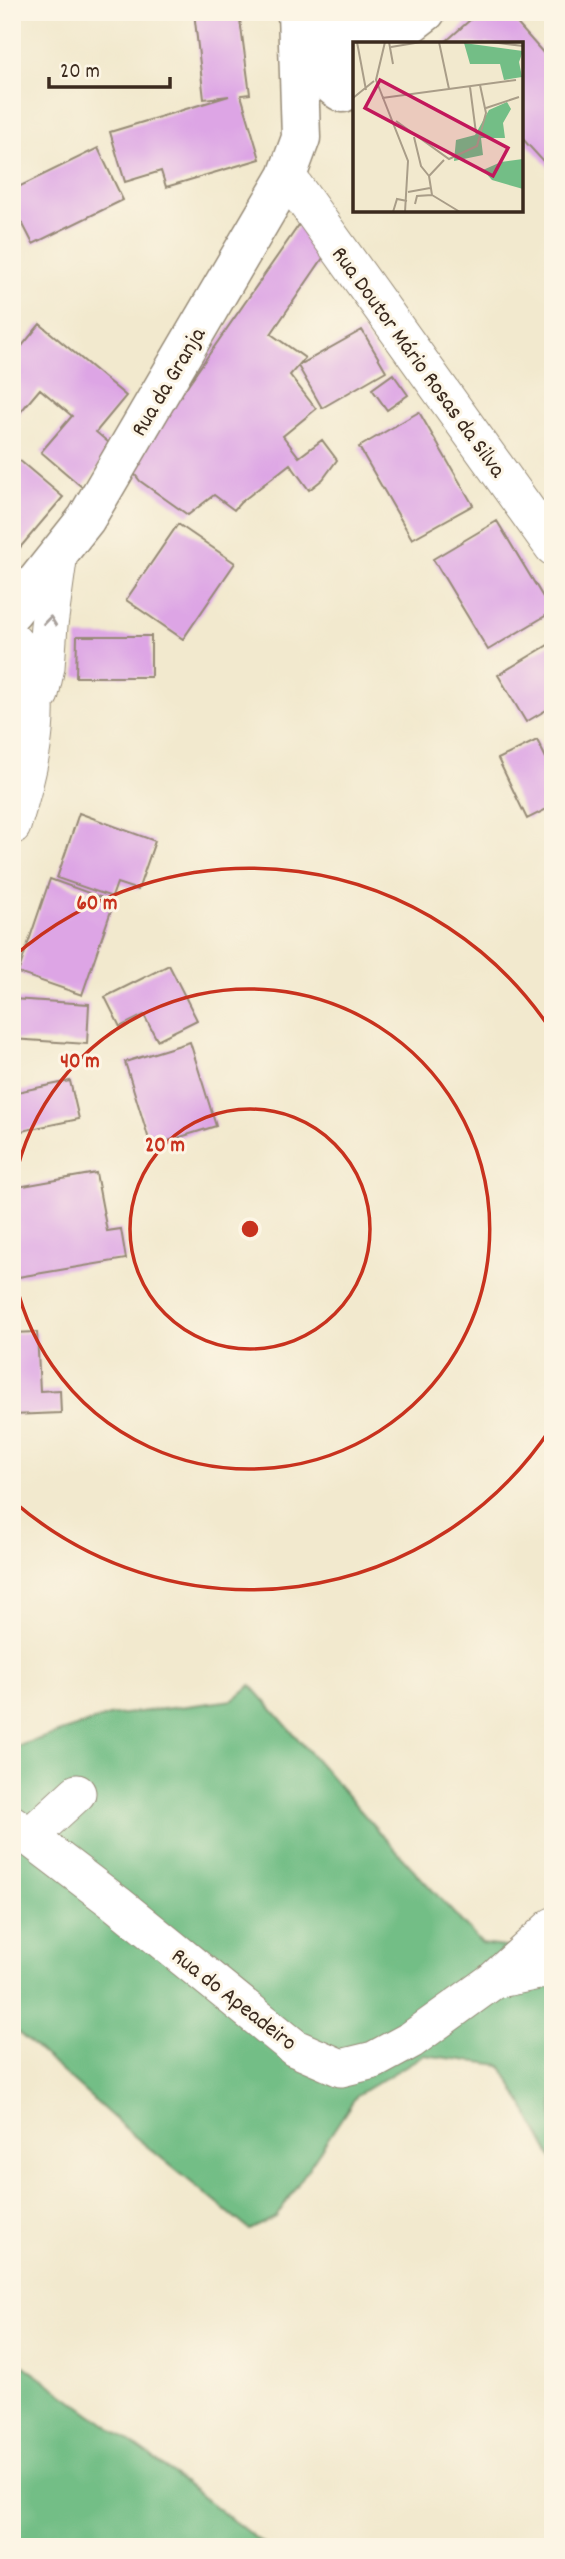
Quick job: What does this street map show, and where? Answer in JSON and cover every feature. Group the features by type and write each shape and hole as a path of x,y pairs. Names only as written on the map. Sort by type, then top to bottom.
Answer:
{"street":[{"path":"312,13 386,41 426,12"},
{"path":"301,138 351,78 349,48 312,13"},
{"path":"301,138 312,13"},
{"name":"Rua da Granja","path":"12,612 86,519 287,176 301,138"},
{"name":"Rua Doutor Mário Rosas da Silva","path":"287,176 553,547"},
{"path":"24,717 46,667 59,553"},
{"path":"12,640 22,650 32,678 24,717 29,760 24,791 12,826"},
{"path":"21,1831 77,1793"},
{"name":"Rua do Apeadeiro","path":"21,1831 117,1904 295,2048 341,2068 374,2060 411,2040 494,1980 553,1968"},
{"path":"494,1980 553,1926"}],"green space":[{"path":"251,1685 380,1833 482,1944 553,1954 553,2160 501,2065 424,2055 357,2095 276,2217 250,2230 133,2135 12,2027 12,1748 109,1716 233,1700"},
{"path":"16,2360 150,2456 267,2547 12,2547 12,2370"}],"building":[{"path":"194,12 239,12 250,94 241,95 260,159 166,187 161,171 125,182 110,132 229,96 204,99"},
{"path":"479,12 507,12 553,64 553,172 523,139 523,42 445,42"},
{"path":"98,148 123,200 33,244 12,203 12,190"},
{"path":"301,222 325,255 271,334 305,358 290,375 316,409 283,436 299,457 322,440 337,460 323,479 309,490 290,464 234,510 214,495 188,515 140,481 130,468"},
{"path":"40,324 126,396 96,432 115,448 82,487 41,452 72,416 40,389 17,416 12,412 12,358"},
{"path":"362,330 386,371 322,408 298,366"},
{"path":"393,374 408,395 387,410 372,389"},
{"path":"419,412 473,505 412,539 359,447"},
{"path":"12,454 63,497 12,557"},
{"path":"497,521 552,612 488,650 433,559"},
{"path":"178,524 235,563 183,639 126,600"},
{"path":"77,636 151,636 151,677 76,677"},
{"path":"553,642 553,706 526,722 498,675"},
{"path":"537,740 553,772 553,806 527,819 498,759"},
{"path":"79,813 155,841 138,890 117,883 112,897 57,878"},
{"path":"50,879 114,902 82,995 18,973"},
{"path":"169,965 197,1020 157,1040 144,1015 120,1027 105,997"},
{"path":"12,999 89,1004 87,1044 12,1039"},
{"path":"190,1042 216,1126 151,1146 125,1062"},
{"path":"70,1081 79,1119 12,1133 12,1093"},
{"path":"96,1173 107,1231 121,1229 126,1259 12,1278 12,1188"},
{"path":"37,1332 40,1391 60,1390 61,1413 12,1415 12,1333"}]}
